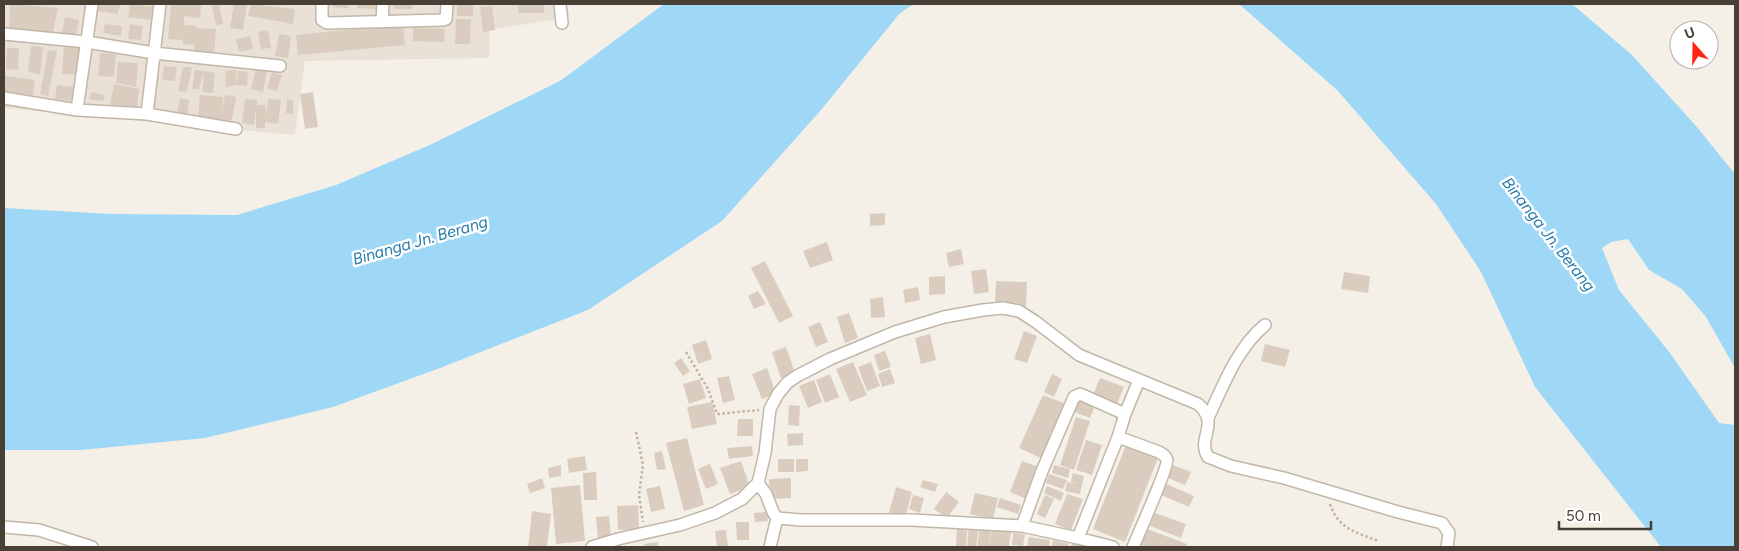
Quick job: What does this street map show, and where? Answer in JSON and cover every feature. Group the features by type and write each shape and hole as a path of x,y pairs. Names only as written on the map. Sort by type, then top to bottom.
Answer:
{"street":[{"path":"77,110 92,4"},
{"path":"147,114 160,4"},
{"path":"322,4 322,20 324,22 446,19 447,4"},
{"path":"382,22 383,4"},
{"path":"560,4 562,23"},
{"path":"4,34 87,42 154,53 280,66"},
{"path":"4,98 77,110 147,114 236,129"},
{"path":"592,547 680,525 715,513 742,500 758,483 765,454 770,409 778,394 787,383 830,359 895,332 944,317 1003,308 1019,311 1079,355 1198,404 1208,418"},
{"path":"1265,324 1253,334 1230,372 1208,418 1204,449 1208,456 1231,466 1284,478 1389,510 1442,523 1449,532 1446,547"},
{"path":"1078,538 1139,380"},
{"path":"1022,526 1042,471 1074,397 1080,394 1125,414"},
{"path":"1118,437 1159,452 1167,460 1164,474 1133,547"},
{"path":"758,483 766,494 777,518 770,547"},
{"path":"777,518 801,520 911,520 1022,526 1113,547"},
{"path":"4,527 39,530 92,547"}],"path":[{"path":"686,352 708,389 717,414 770,409"},
{"path":"636,432 643,465 640,495 645,533"},
{"path":"1326,490 1332,511 1343,526 1378,541"}],"shaded area":[{"path":"4,4 567,4 570,17 490,30 489,58 305,61 295,135 4,108"}],"water":[{"name":"Binanga Jn. Berang","path":"664,4 914,4 900,13 821,110 722,221 588,310 440,368 333,407 205,438 81,450 4,450 4,208 112,214 237,215 336,185 432,144 560,81"},
{"name":"Binanga Jn. Berang","path":"1239,4 1572,4 1632,55 1696,126 1735,174 1735,368 1706,317 1682,289 1649,270 1628,239 1611,242 1602,248 1619,290 1670,353 1719,423 1735,425 1735,547 1661,547 1535,387 1481,272 1436,204 1338,91"}],"building":[{"path":"10,4 58,8 53,33 9,29"},
{"path":"99,4 120,4 118,14 98,11"},
{"path":"130,4 153,7 151,20 128,17"},
{"path":"201,4 200,18 184,16 184,25 196,26 195,28 216,29 214,54 194,52 195,37 194,45 183,44 183,40 168,39 171,5"},
{"path":"219,4 223,24 216,25 212,6"},
{"path":"234,4 247,4 243,30 230,28"},
{"path":"251,4 295,9 293,24 248,16"},
{"path":"334,4 348,4 348,8 333,7"},
{"path":"358,4 376,4 376,9 357,8"},
{"path":"394,4 412,4 412,9 394,9"},
{"path":"457,4 473,4 473,16 457,16"},
{"path":"518,4 544,4 544,13 518,13"},
{"path":"492,6 495,30 483,32 480,7"},
{"path":"65,17 79,20 76,36 62,34"},
{"path":"456,19 471,19 470,44 455,44"},
{"path":"105,24 122,26 121,36 103,33"},
{"path":"130,24 143,26 141,40 128,39"},
{"path":"403,24 405,45 298,55 296,35"},
{"path":"413,28 445,29 444,42 413,41"},
{"path":"268,30 271,48 261,49 258,32"},
{"path":"279,34 291,36 288,58 275,56"},
{"path":"250,36 253,49 239,52 236,39"},
{"path":"64,45 82,46 80,75 62,74"},
{"path":"31,46 43,47 40,75 28,71"},
{"path":"7,48 19,48 18,70 6,69"},
{"path":"48,50 57,51 48,96 40,94"},
{"path":"100,53 116,54 114,77 98,76"},
{"path":"118,62 138,63 136,87 116,83"},
{"path":"257,64 268,66 263,92 251,89"},
{"path":"164,66 177,67 175,81 162,80"},
{"path":"183,67 192,67 187,92 178,91"},
{"path":"195,70 204,71 199,89 192,89"},
{"path":"236,70 237,85 226,87 225,71"},
{"path":"204,71 215,73 213,93 202,92"},
{"path":"238,71 248,72 247,86 237,85"},
{"path":"272,72 282,75 277,91 267,88"},
{"path":"5,76 35,80 33,95 4,91"},
{"path":"114,84 139,89 137,108 110,106"},
{"path":"57,85 75,87 74,101 55,99"},
{"path":"91,92 105,95 103,101 89,99"},
{"path":"313,92 318,127 305,129 300,94"},
{"path":"200,95 223,97 221,116 225,95 236,97 232,120 220,123 209,122 210,118 198,116"},
{"path":"180,98 189,100 187,115 177,113"},
{"path":"245,99 257,100 257,105 266,105 266,119 268,99 281,100 278,124 265,122 265,128 256,128 256,108 254,125 242,123"},
{"path":"287,99 293,100 293,114 286,113"},
{"path":"885,213 885,225 870,226 870,214"},
{"path":"827,242 833,260 810,268 803,251"},
{"path":"961,249 964,264 949,267 946,253"},
{"path":"765,261 793,316 779,323 751,268"},
{"path":"986,269 989,292 974,294 971,271"},
{"path":"1344,272 1370,276 1368,293 1341,289"},
{"path":"945,276 945,294 929,295 929,277"},
{"path":"996,281 1027,282 1026,306 995,305"},
{"path":"918,287 920,300 905,303 903,290"},
{"path":"758,291 766,304 754,309 748,296"},
{"path":"883,297 885,317 871,318 870,299"},
{"path":"849,313 858,338 845,343 837,317"},
{"path":"820,322 828,342 816,347 808,327"},
{"path":"1024,331 1037,336 1027,363 1014,359"},
{"path":"930,334 936,360 921,364 915,338"},
{"path":"706,340 712,359 698,364 692,345"},
{"path":"1265,344 1290,350 1285,367 1261,361"},
{"path":"786,347 795,373 781,378 772,352"},
{"path":"885,351 891,367 879,371 874,355"},
{"path":"681,358 690,371 683,376 674,363"},
{"path":"853,362 867,395 850,402 836,369"},
{"path":"871,362 880,386 867,391 858,367"},
{"path":"767,368 776,394 762,399 752,374"},
{"path":"890,369 895,383 882,387 878,374"},
{"path":"830,374 839,397 825,403 816,380"},
{"path":"1052,374 1062,379 1054,397 1044,392"},
{"path":"729,376 735,400 723,403 717,378"},
{"path":"1100,378 1124,387 1117,404 1093,395"},
{"path":"700,379 706,398 689,404 683,384"},
{"path":"814,380 822,402 808,408 799,386"},
{"path":"1043,395 1069,405 1064,415 1060,414 1050,435 1053,436 1043,459 1019,448"},
{"path":"1079,397 1096,403 1090,418 1074,412"},
{"path":"712,402 717,424 692,429 687,407"},
{"path":"789,405 800,406 799,426 788,425"},
{"path":"1076,417 1090,421 1074,470 1060,465"},
{"path":"738,419 753,419 753,436 737,436"},
{"path":"803,433 803,445 788,446 787,434"},
{"path":"687,438 704,505 684,511 666,443"},
{"path":"1086,440 1102,445 1092,475 1076,470"},
{"path":"1126,445 1158,458 1125,542 1093,529"},
{"path":"752,446 753,456 729,459 727,448"},
{"path":"662,451 666,469 657,470 654,453"},
{"path":"585,456 587,470 569,473 567,459"},
{"path":"778,459 794,459 794,472 778,472"},
{"path":"796,459 808,459 808,471 796,472"},
{"path":"741,461 750,487 730,494 720,468"},
{"path":"1022,461 1039,467 1027,499 1010,492"},
{"path":"710,464 718,484 706,489 698,469"},
{"path":"561,465 561,476 549,478 548,468"},
{"path":"1054,465 1070,469 1068,478 1052,473"},
{"path":"1173,465 1191,472 1185,485 1168,478"},
{"path":"596,472 597,500 584,500 583,473"},
{"path":"1073,473 1084,476 1080,494 1065,491 1067,482 1078,484 1071,482"},
{"path":"1049,474 1067,480 1063,489 1046,483"},
{"path":"542,478 545,488 530,493 527,484"},
{"path":"791,478 791,498 770,499 769,479"},
{"path":"923,480 938,484 935,492 920,487"},
{"path":"1164,483 1194,496 1189,507 1159,494"},
{"path":"580,485 585,541 556,544 551,488"},
{"path":"660,486 665,509 651,512 646,489"},
{"path":"1047,486 1064,493 1061,501 1044,493"},
{"path":"896,487 912,492 905,518 889,513"},
{"path":"946,492 959,502 947,518 934,509"},
{"path":"975,493 998,498 993,519 970,514"},
{"path":"1067,494 1083,499 1071,530 1055,524"},
{"path":"913,495 924,498 920,513 909,509"},
{"path":"1045,495 1054,499 1045,518 1037,514"},
{"path":"1000,498 1021,505 1018,514 997,507"},
{"path":"638,505 639,529 618,530 617,506"},
{"path":"532,511 551,514 547,547 528,547"},
{"path":"767,512 768,521 755,522 754,513"},
{"path":"1155,513 1186,524 1181,538 1150,526"},
{"path":"609,516 611,537 598,539 596,517"},
{"path":"736,522 749,522 749,540 737,540"},
{"path":"957,523 968,523 966,546 956,546"},
{"path":"969,525 979,526 976,547 967,547"},
{"path":"980,526 991,527 989,545 992,527 1011,532 1009,547 977,547"},
{"path":"1147,529 1187,544 1186,547 1147,547 1141,545"},
{"path":"726,530 728,546 717,547 715,531"},
{"path":"1013,533 1025,534 1023,546 1012,545"},
{"path":"1029,537 1050,540 1049,547 1027,547"},
{"path":"1073,539 1085,541 1083,547 1071,547"},
{"path":"1053,540 1069,544 1068,547 1051,547"},
{"path":"658,542 658,547 645,547 644,544"}]}
